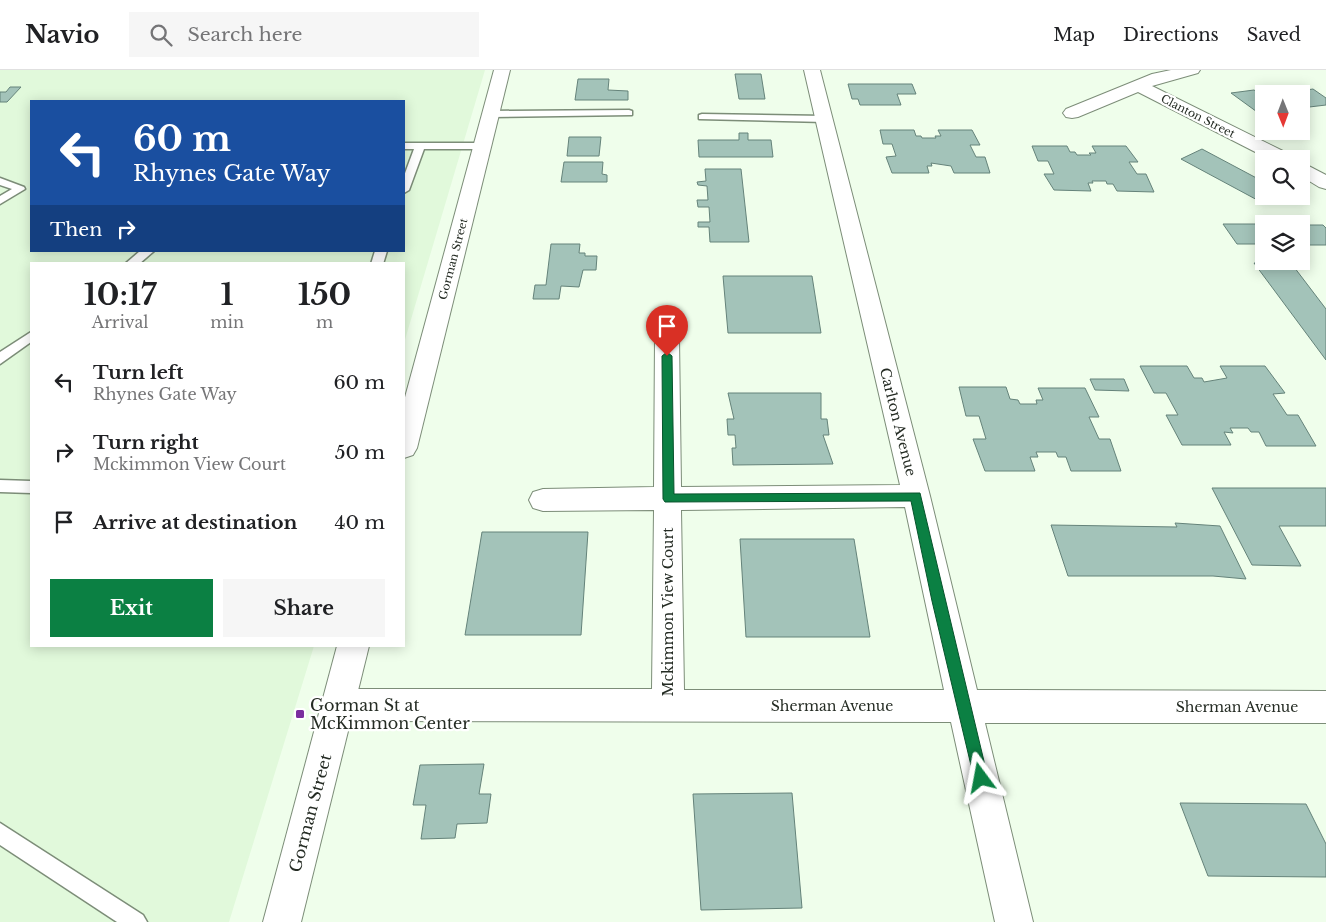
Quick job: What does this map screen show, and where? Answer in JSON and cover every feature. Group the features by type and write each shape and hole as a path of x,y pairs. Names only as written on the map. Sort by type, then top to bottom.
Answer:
{"street":[{"name":"Gorman Street","path":"405,444 502,70"},
{"name":"Carlton Avenue","path":"812,70 916,496 938,601 965,707 1014,922"},
{"path":"1072,113 1170,74 1192,70"},
{"name":"Clanton Street","path":"1138,86 1266,150"},
{"path":"1310,173 1326,183"},
{"name":"Mckimmon View Court","path":"667,338 669,499 668,706"},
{"path":"543,500 916,496"},
{"name":"Gorman Street","path":"282,922 353,647"},
{"name":"Sherman Avenue","path":"338,705 1326,707"}],"lane":[{"path":"490,114 629,113"},
{"path":"702,117 825,119"},
{"path":"405,146 482,146"},
{"path":"405,187 420,146"},
{"path":"0,182 20,189 0,201"},
{"path":"134,262 147,252"},
{"path":"0,359 30,337"},
{"path":"0,486 30,486"},
{"path":"0,833 136,922"}],"shaded area":[{"path":"0,70 485,70 405,340 405,262 30,262 30,647 314,647 229,922 0,922"}],"building":[{"path":"735,74 761,74 765,99 739,99"},
{"path":"578,79 609,79 608,90 628,91 628,100 575,100"},
{"path":"848,84 912,84 916,94 897,94 901,105 860,105 858,99 852,99"},
{"path":"10,87 21,87 7,102 0,102 0,92 6,92"},
{"path":"1310,89 1313,89 1326,98 1326,105 1310,107"},
{"path":"1255,91 1255,110 1231,93"},
{"path":"880,130 914,130 916,136 936,138 935,136 941,136 938,130 972,130 980,145 970,145 976,157 985,157 990,173 954,173 951,166 931,163 932,166 927,166 929,173 892,173 886,157 896,156 892,144 883,144"},
{"path":"739,133 748,133 748,140 771,140 773,157 699,157 698,140 739,140"},
{"path":"569,137 601,137 599,156 567,156"},
{"path":"1032,146 1067,146 1070,152 1075,152 1077,155 1091,155 1089,153 1096,153 1092,146 1126,146 1138,162 1129,162 1137,174 1146,174 1154,192 1117,191 1113,184 1107,184 1106,181 1092,181 1093,183 1088,183 1091,191 1054,190 1044,174 1054,174 1048,161 1038,161"},
{"path":"1202,149 1255,177 1255,199 1181,159"},
{"path":"564,162 603,162 602,174 607,175 607,182 561,182"},
{"path":"705,169 741,169 749,242 710,242 709,227 698,227 698,222 710,222 709,207 698,207 697,200 708,200 707,186 698,185 697,182 706,181"},
{"path":"1223,224 1255,224 1255,244 1237,244"},
{"path":"1310,225 1323,225 1326,228 1326,245 1310,245"},
{"path":"551,244 580,244 579,253 585,253 585,256 597,256 596,270 583,270 579,287 561,286 559,299 533,299 535,285 546,285"},
{"path":"1259,270 1296,270 1326,309 1326,360"},
{"path":"723,276 812,276 821,333 728,333"},
{"path":"1140,366 1187,366 1194,378 1202,378 1204,382 1227,378 1220,366 1265,366 1285,393 1273,394 1287,415 1298,415 1316,446 1266,446 1259,432 1251,432 1248,428 1230,428 1233,433 1224,432 1231,445 1182,445 1166,415 1178,415 1166,393 1154,393"},
{"path":"1090,379 1124,379 1129,391 1095,390"},
{"path":"959,387 1006,387 1010,399 1018,400 1020,404 1037,404 1036,400 1043,400 1038,388 1085,388 1099,417 1089,417 1099,439 1110,439 1121,471 1071,471 1066,457 1058,457 1056,452 1036,452 1038,457 1030,457 1035,471 985,471 973,439 986,439 979,416 966,416"},
{"path":"728,393 821,393 821,419 827,419 829,435 823,435 833,464 733,465 732,448 736,448 735,435 728,435 727,419 734,419"},
{"path":"1212,488 1326,488 1326,526 1279,526 1301,566 1252,565"},
{"path":"1175,523 1220,526 1246,579 1213,576 1068,576 1051,525 1177,527"},
{"path":"482,532 588,532 581,635 465,635"},
{"path":"740,539 854,539 870,637 746,637"},
{"path":"484,764 479,794 491,794 487,823 457,824 455,838 421,839 426,805 413,805 420,765"},
{"path":"792,793 802,908 701,910 693,794"},
{"path":"1180,803 1306,804 1326,844 1326,877 1208,876"}],"place":[{"name":"Gorman St at McKimmon Center","path":"300,714"}],"route":[{"path":"667,356 669,499 916,496 938,601 981,778"}]}
